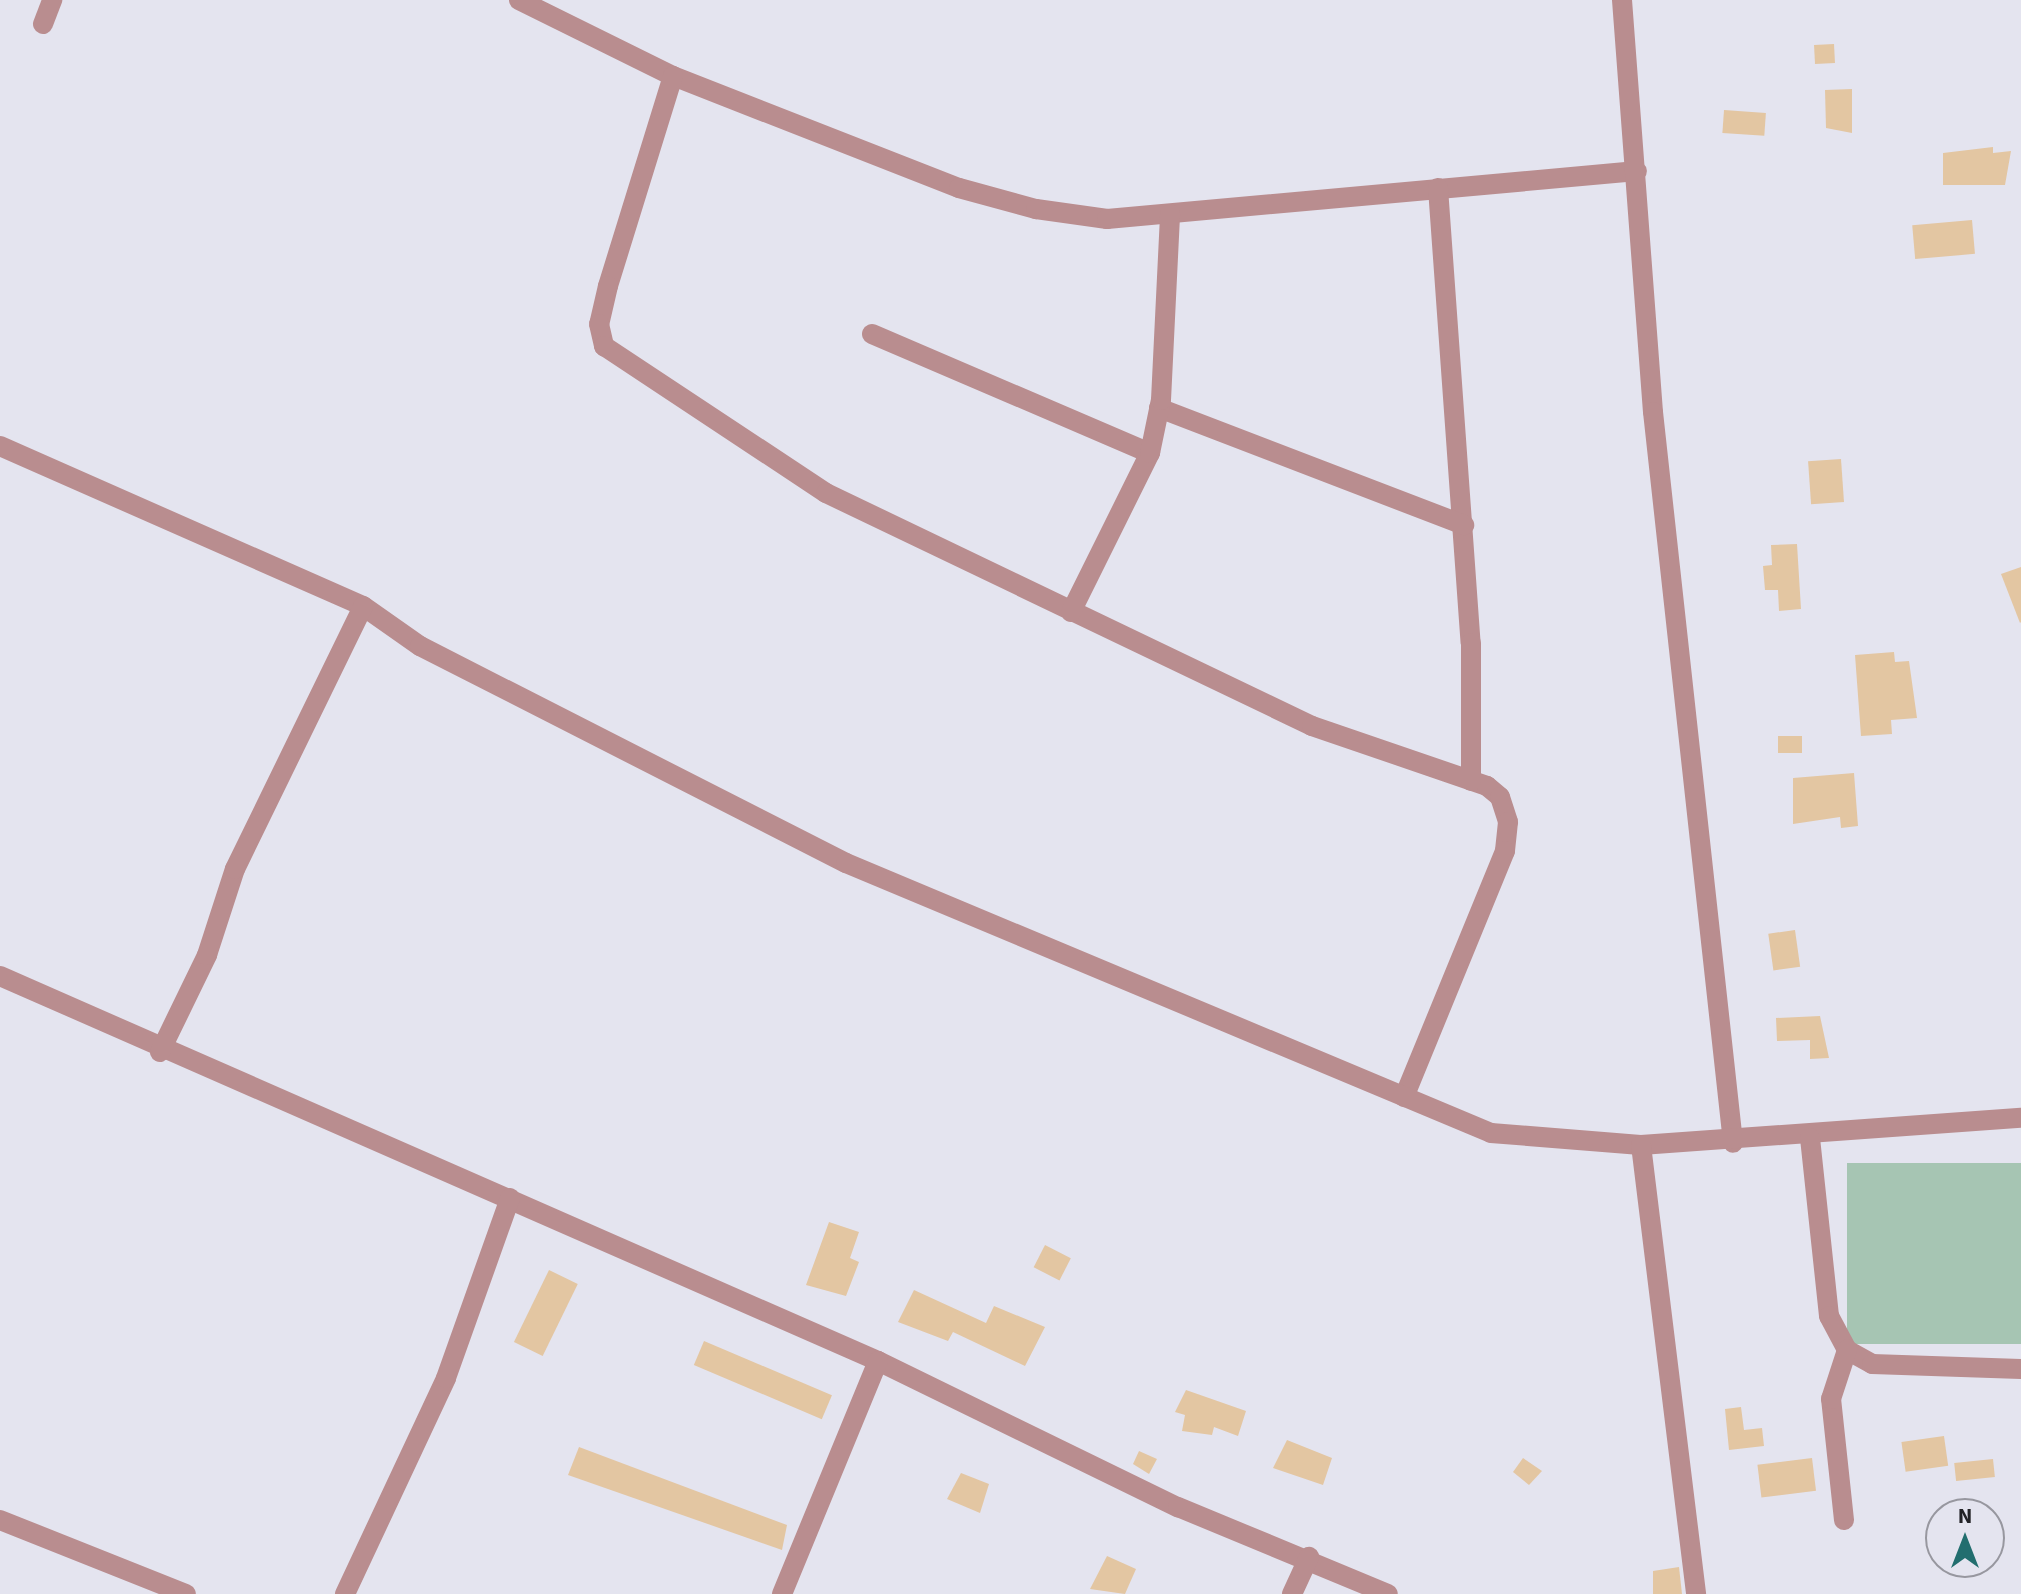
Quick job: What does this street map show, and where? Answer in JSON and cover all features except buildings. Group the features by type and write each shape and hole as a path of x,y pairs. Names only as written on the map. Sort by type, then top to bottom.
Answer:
{"street":[{"path":"43,24 52,0"},
{"path":"519,0 673,76 959,188 1107,219 1637,171"},
{"path":"1622,0 1653,412 1733,1143"},
{"path":"673,76 608,286 599,324 604,346 826,493 1312,726 1471,781 1500,797 1508,822 1505,851 1404,1097"},
{"path":"1438,188 1464,525 1471,781"},
{"path":"1071,612 1150,453 1159,408 1170,214"},
{"path":"872,334 1150,453"},
{"path":"1159,408 1464,525"},
{"path":"0,446 363,606 420,646 846,863 1404,1097 1527,1141 1641,1145 1733,1143 2021,1118"},
{"path":"160,1052 207,955 235,869 363,606"},
{"path":"0,976 160,1052 510,1198 878,1361 1178,1507 1309,1557 1388,1594"},
{"path":"1810,1138 1829,1316 1847,1350 1872,1364 2021,1369"},
{"path":"1641,1145 1696,1594"},
{"path":"345,1594 446,1378 510,1198"},
{"path":"1844,1520 1831,1399 1847,1350"},
{"path":"782,1594 878,1361"},
{"path":"0,1520 186,1594"},
{"path":"1292,1594 1309,1557"}],"green space":[{"path":"1847,1163 2021,1163 2021,1344 1847,1344"}]}
